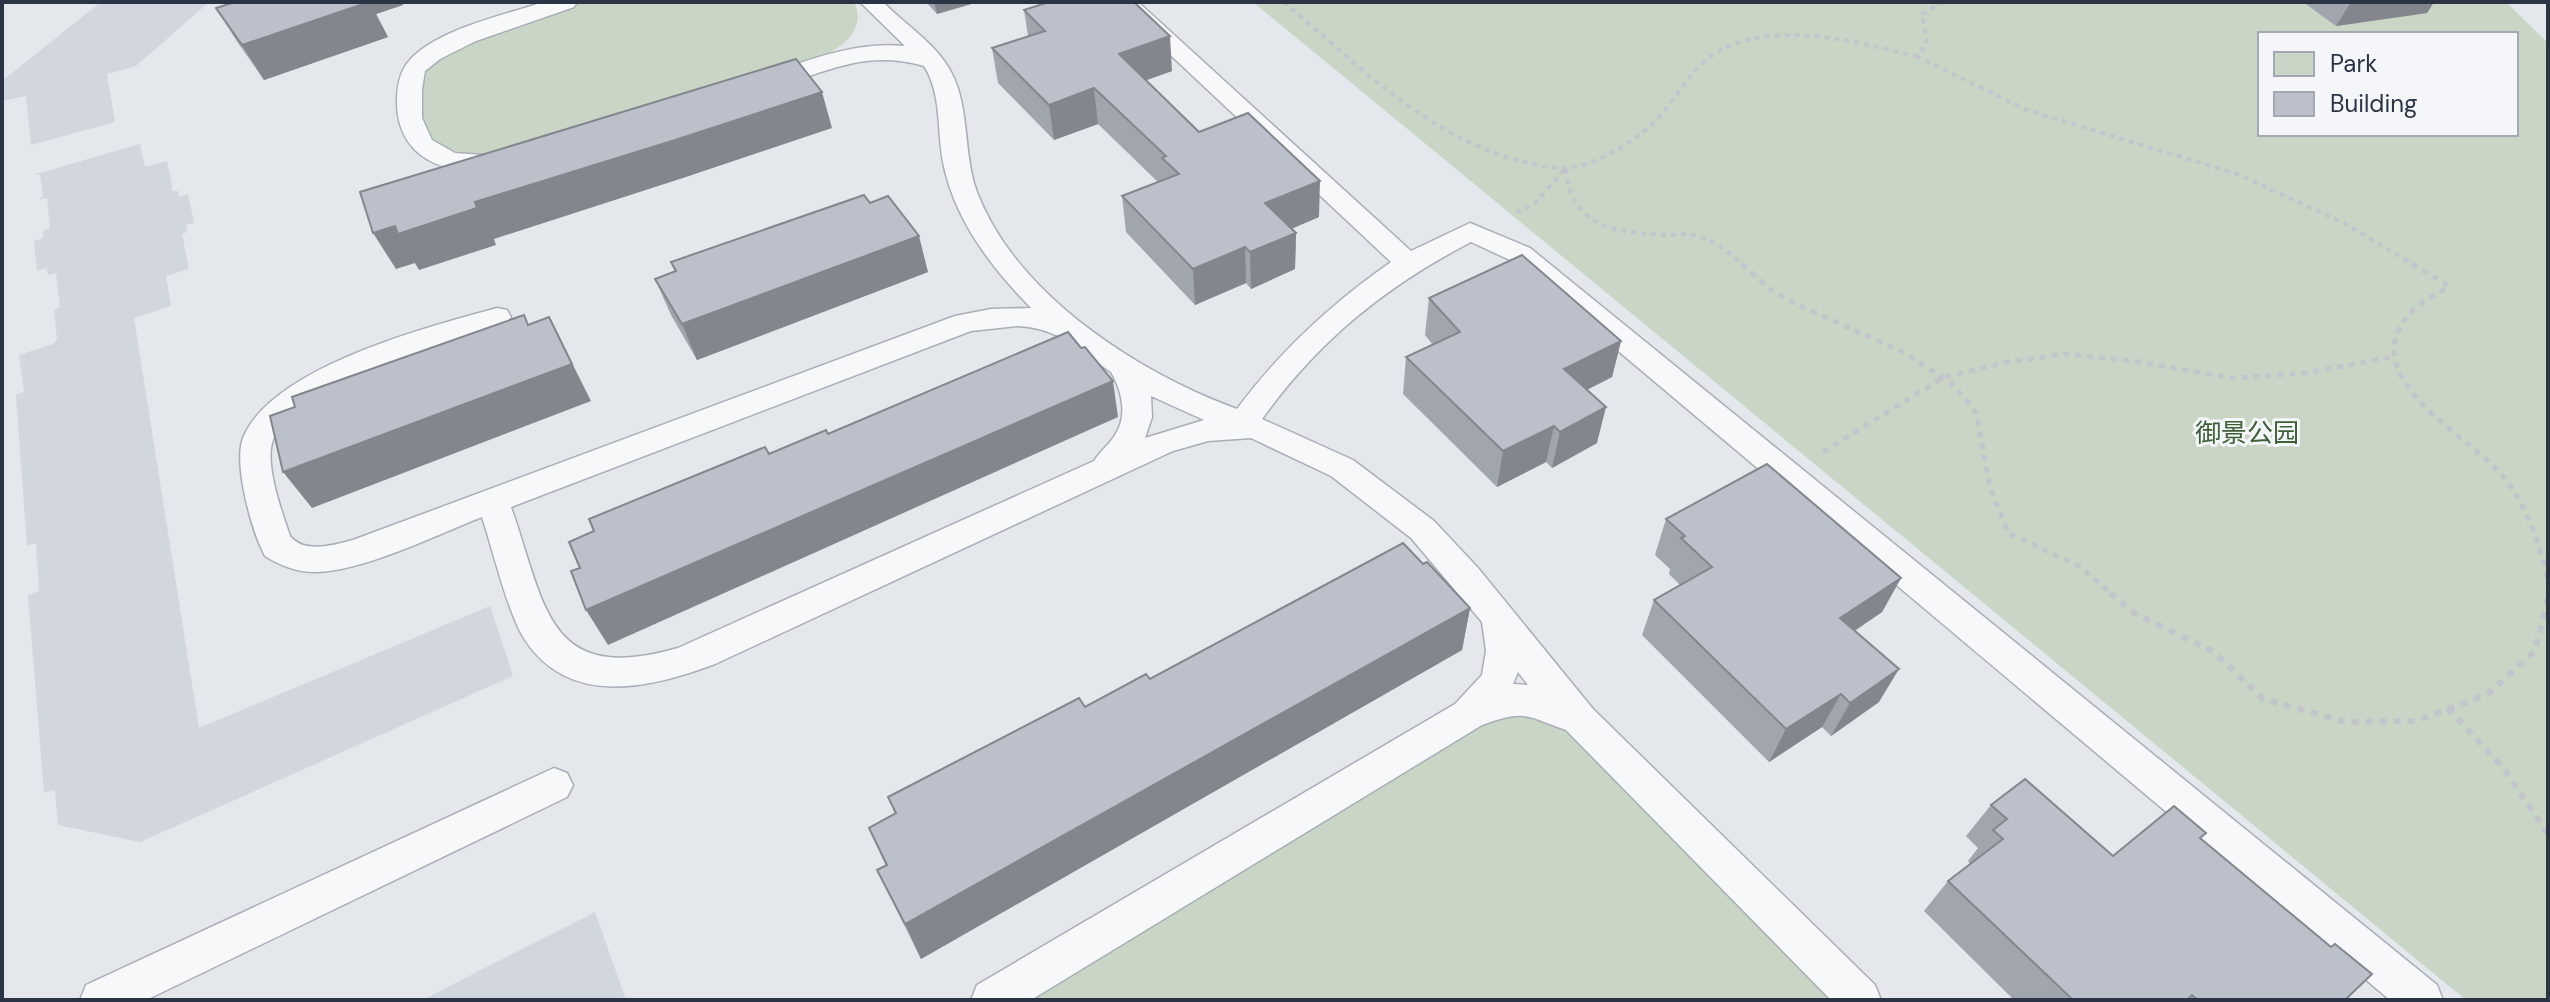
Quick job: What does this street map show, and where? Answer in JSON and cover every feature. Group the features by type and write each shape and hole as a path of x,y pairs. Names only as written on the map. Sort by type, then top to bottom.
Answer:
{"lane":[{"path":"522,158 478,164 446,159 418,141 411,133 407,119 411,76 416,66 436,50 522,9 566,2"},
{"path":"1125,2 1408,263"},
{"path":"852,55 874,36 876,8"},
{"path":"876,8 934,63 942,78 955,165 980,228 1001,258 1045,304 1122,366 1166,391 1350,472 1393,504 1436,542 1530,665 1592,734"},
{"path":"735,92 852,55 879,50 901,51 934,63"},
{"path":"1255,428 1303,346 1336,316 1408,263 1470,231 1520,254 2422,1000"},
{"path":"953,328 972,318 993,298 1002,276 1001,258"},
{"path":"497,317 321,381 278,411 265,425 256,449 277,547 298,558 331,558 359,551 986,318 1023,316 1062,325 1081,335"},
{"path":"1093,475 1122,451 1137,423 1137,393 1122,366"},
{"path":"493,501 537,629 547,645 578,665 597,672 622,674 672,667 703,654 1187,434 1227,428 1255,428"},
{"path":"992,1000 1487,701 1503,670 1503,637 1494,614"},
{"path":"1468,715 1505,699 1536,699 1569,715 1674,811 1860,1000"},
{"path":"101,1000 554,785"}],"path":[{"path":"1284,2 1395,94 1462,141 1508,158 1566,169"},
{"path":"1916,56 1927,44 1922,14 1944,2"},
{"path":"1470,231 1533,205 1566,169 1627,146 1659,118 1684,77 1716,52 1763,37 1841,38 1916,56 2027,110 2237,174 2344,223 2449,286 2413,310 2395,333 2391,357 2409,392 2501,474 2536,529 2548,580"},
{"path":"1566,169 1564,188 1573,204 1594,221 1624,232 1698,235 1731,252 1768,288 1819,318 1889,345 1944,377 1974,407 1990,485 2008,533 2079,566 2134,613 2214,652 2263,699 2346,722 2416,721 2488,694 2535,651 2548,597"},
{"path":"1786,474 1944,377 2003,363 2064,354 2134,361 2232,378 2306,373 2391,357"},
{"path":"2448,708 2504,769 2548,834"}],"shaded area":[{"path":"101,2 209,2 136,66 107,74 115,122 31,145 26,96 2,101 2,81"},
{"path":"140,144 145,167 167,161 173,191 178,191 179,197 188,194 194,223 186,225 187,232 182,234 189,269 166,276 171,306 134,318 199,728 490,606 513,676 140,842 58,825 55,790 44,793 28,595 39,591 36,543 27,546 16,395 24,392 19,355 53,344 57,339 54,310 60,307 56,273 48,275 46,268 37,271 34,241 43,238 43,231 50,228 47,198 39,200 43,196 40,175 36,174"},
{"path":"595,912 626,1000 422,1000"}],"green space":[{"path":"581,2 854,2 857,22 842,45 815,60 490,157 446,148 428,135 421,114 423,75 434,63 472,41"},
{"name":"御景公园","path":"1253,2 2506,2 2548,43 2548,1000 2466,1000"},
{"path":"1526,713 1567,730 1834,1000 1031,1000 1495,718"}],"building":[{"path":"235,2 369,2 242,45 216,8"},
{"path":"1049,2 1134,2 1170,36 1119,54 1199,132 1248,113 1320,181 1265,203 1296,233 1250,252 1245,247 1193,269 1122,196 1179,174 1162,158 1166,156 1094,88 1049,105 992,48 1045,31 1024,10"},
{"path":"796,59 822,92 475,202 477,208 398,234 395,226 373,233 360,192"},
{"path":"864,195 870,203 888,196 919,236 682,324 655,279 676,271 671,262"},
{"path":"1522,255 1621,341 1564,369 1606,407 1560,432 1554,426 1503,451 1406,357 1460,332 1429,298"},
{"path":"524,315 528,325 549,317 572,364 283,472 270,416 295,407 292,397"},
{"path":"1068,332 1113,381 586,610 571,571 580,568 569,542 594,531 589,519 765,447 769,454 826,430 828,434"},
{"path":"1767,464 1901,578 1840,618 1899,669 1850,703 1841,694 1786,729 1654,600 1712,567 1666,519"},
{"path":"1403,543 1423,564 1427,562 1470,608 905,924 877,870 887,865 869,828 896,813 888,797 1079,698 1085,707 1146,674 1150,679"},
{"path":"2025,779 2113,856 2174,806 2206,833 2200,838 2331,947 2335,944 2372,974 2345,1000 2198,1000 2192,995 2187,1000 2073,1000 1948,881 2003,839 1993,830 2007,819 1991,805"}]}
